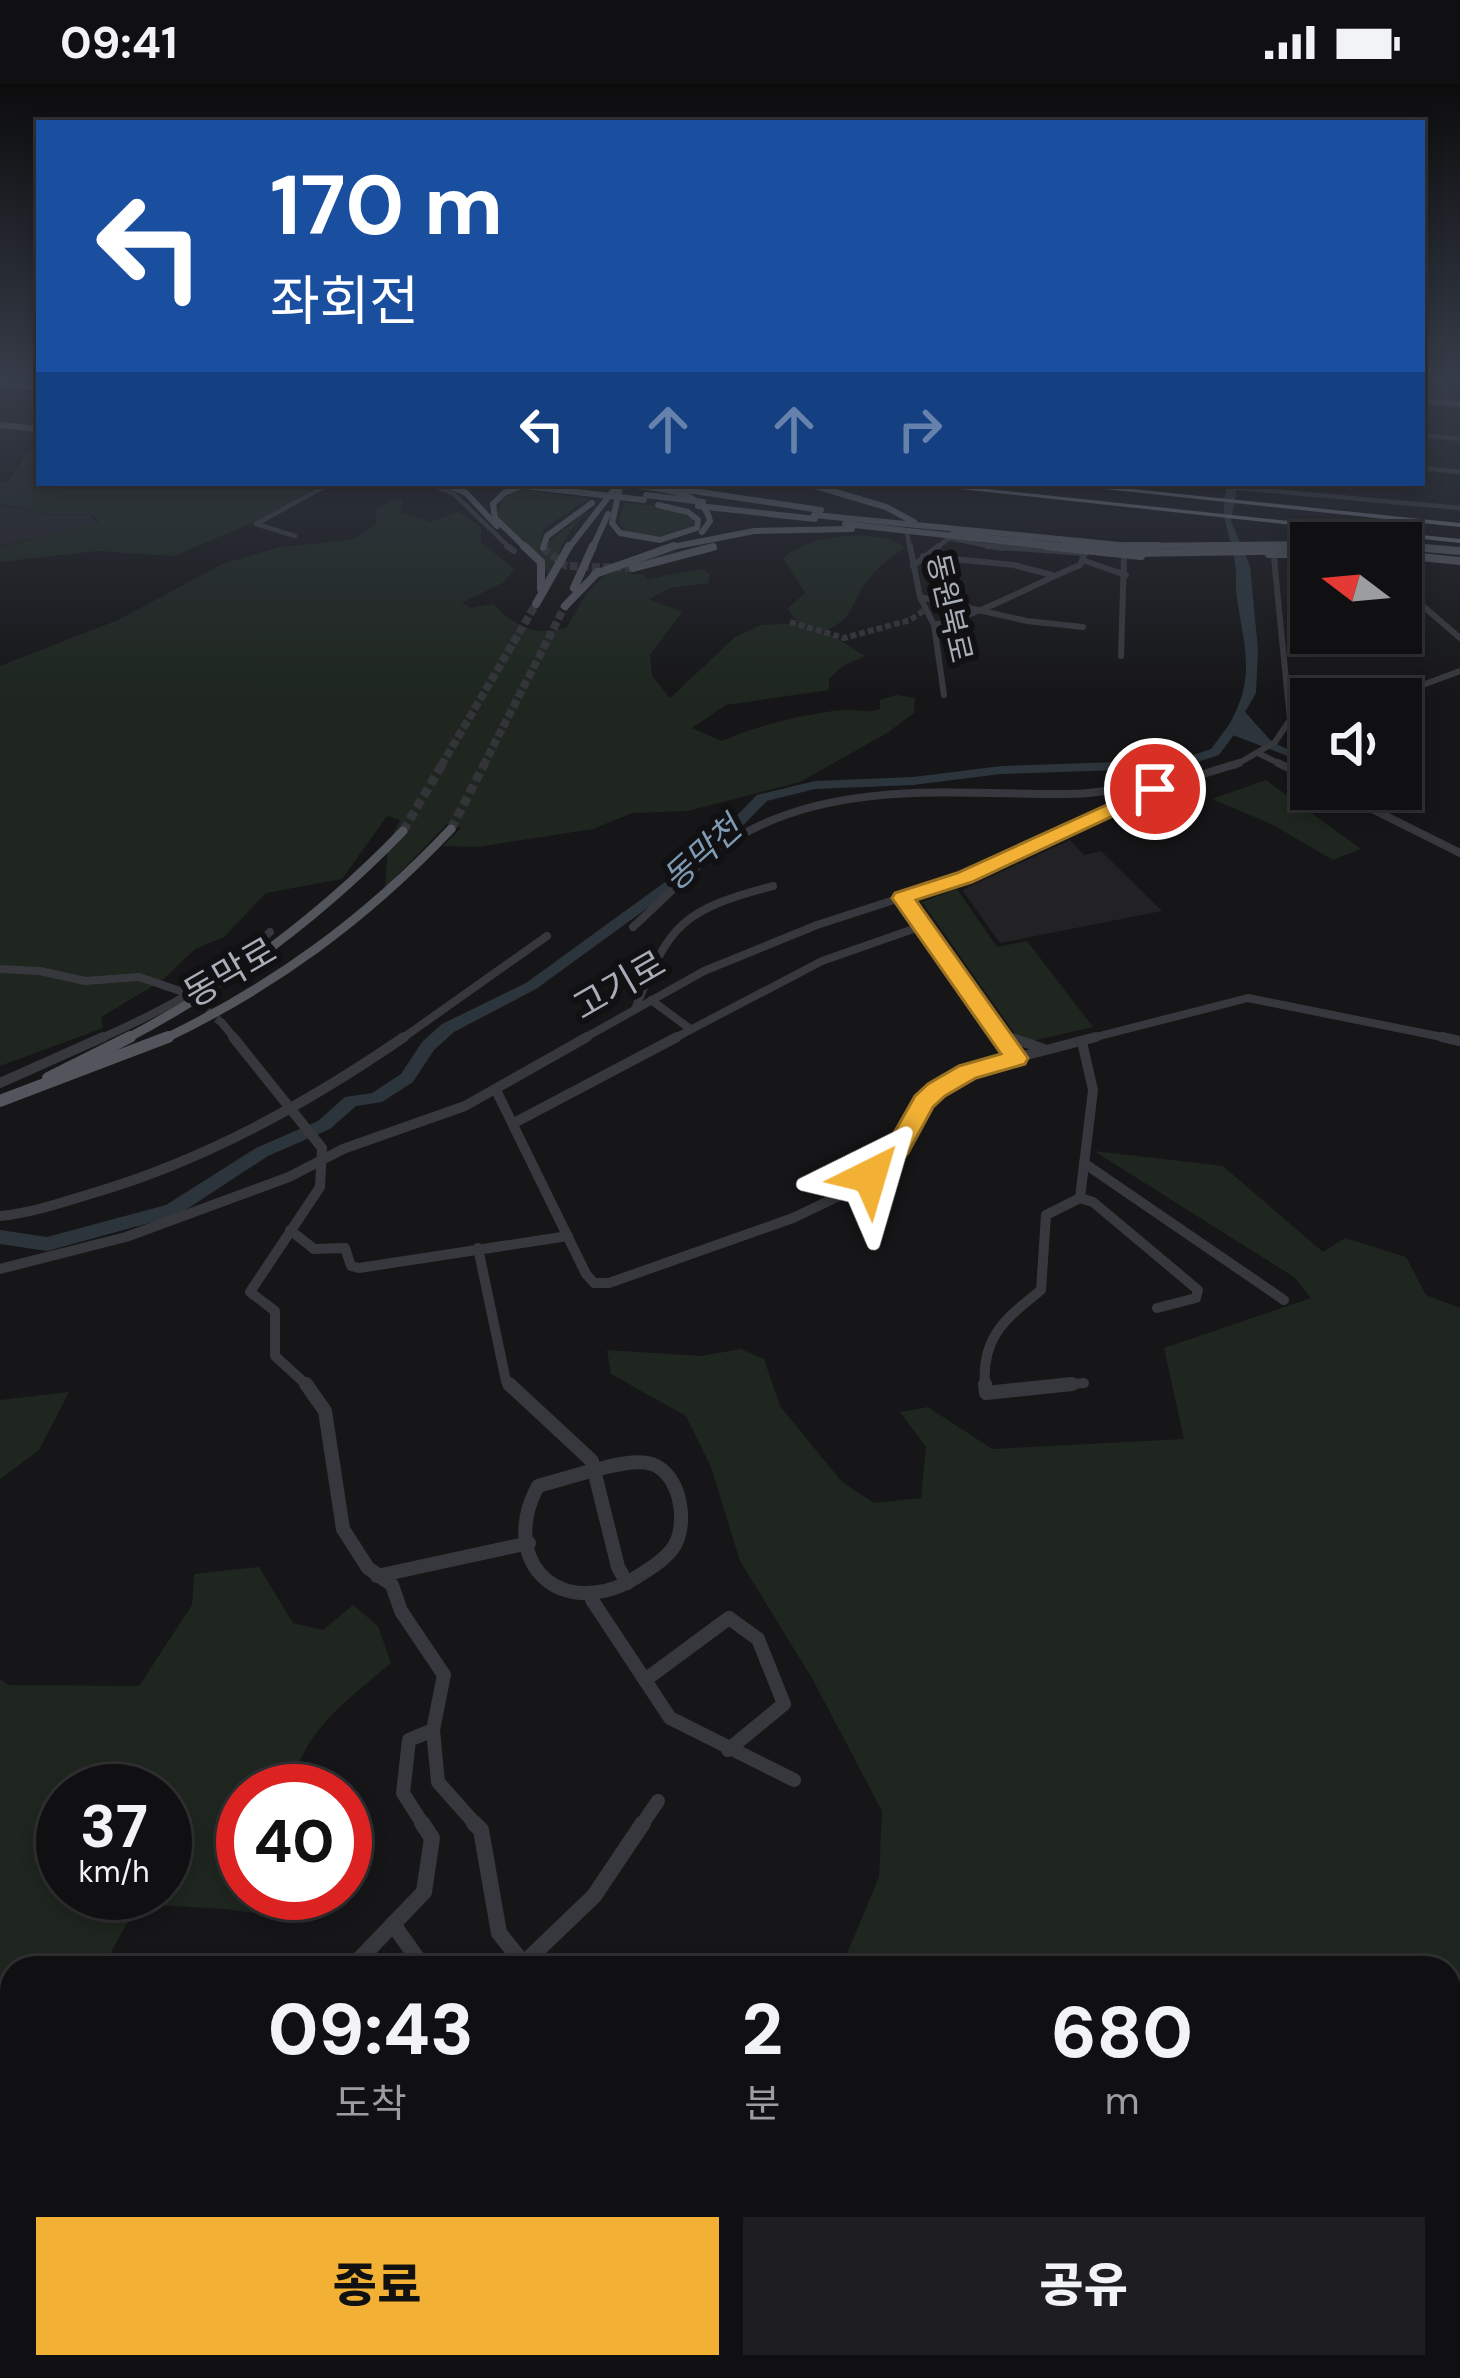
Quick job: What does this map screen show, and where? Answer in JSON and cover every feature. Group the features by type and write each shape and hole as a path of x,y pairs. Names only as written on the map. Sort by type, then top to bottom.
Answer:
{"highway":[{"path":"949,486 1198,504 1460,538"},
{"path":"994,486 1460,524"},
{"path":"1073,486 1198,504"},
{"path":"1091,486 1198,504"}],"main road":[{"path":"452,486 463,490 483,514 523,543"},
{"path":"521,486 493,504 495,518 541,562 544,578 536,604 575,536 616,486"},
{"path":"530,486 587,491"},
{"path":"550,486 828,524 953,533"},
{"path":"543,548 547,536 615,486"},
{"path":"617,486 607,520 566,605 595,574 627,557 702,532 711,517 692,498 631,486"},
{"path":"618,486 612,523 624,535 667,540 697,528 698,520 688,512 643,499"},
{"path":"657,486 915,523 1084,557 1290,550"},
{"path":"688,486 837,512"},
{"path":"816,486 886,507 915,523"},
{"path":"643,499 1133,553 1290,549"},
{"path":"595,574 632,559 759,529 828,524 1082,543 1250,545 1273,550"},
{"path":"633,568 757,533 828,524"},
{"path":"1422,552 1460,555"},
{"name":"동막로","path":"0,1100 104,1066 236,1003 295,967 378,903 451,829"},
{"name":"동막로","path":"0,1100 172,1018 268,955 342,896 403,831"}],"street":[{"path":"295,536 256,524 328,486"},
{"path":"440,486 463,497 481,525 514,550"},
{"path":"1220,486 1292,487 1460,508"},
{"name":"동원북로","path":"907,533 920,597 934,625 944,695"},
{"path":"913,566 953,533"},
{"path":"1273,550 1288,723 1262,751 1290,766"},
{"path":"914,555 1014,565 1055,576"},
{"path":"1121,656 1124,556"},
{"path":"934,625 986,612 1084,557 1126,575"},
{"path":"920,597 1083,627"},
{"path":"1422,605 1460,638"},
{"path":"1422,685 1460,670"},
{"name":"고기로","path":"0,1269 126,1237 324,1154 496,1090 651,1000 758,948 965,878 1155,789 1229,769 1262,751"},
{"path":"633,927 744,833 808,808 851,797 902,794 1155,789"},
{"path":"1374,810 1460,853"},
{"path":"635,1009 664,942 689,912 773,886"},
{"path":"903,898 1016,1058"},
{"path":"514,1123 822,961 922,926"},
{"path":"0,1083 145,1019 233,968 270,932"},
{"path":"0,1216 131,1183 216,1150 350,1077 547,936"},
{"path":"0,969 40,970 85,981 139,977 186,993"},
{"path":"496,1090 594,1283 609,1283 841,1196 886,1162 923,1102 937,1090 968,1072 1047,1049 1248,998 1460,1041"},
{"path":"651,1000 688,1028"},
{"path":"222,1023 324,1154 321,1187 259,1268 250,1292 274,1311 275,1356 325,1407 330,1470 350,1550 392,1585 401,1611 444,1675 433,1730 438,1782 481,1830 499,1933 516,1956"},
{"path":"997,1031 1016,1043 1047,1049"},
{"path":"1080,1198 1093,1079 1082,1042"},
{"path":"1084,1163 1284,1300"},
{"path":"1084,1383 986,1393 983,1366 1000,1320 1041,1290 1046,1215 1080,1198 1093,1202 1198,1290 1196,1298 1156,1308"},
{"path":"290,1230 314,1249 346,1248 351,1266 358,1268 568,1236"},
{"path":"478,1248 506,1381 515,1395 577,1442 595,1472 618,1567 627,1583"},
{"path":"647,1462 664,1469 672,1481 682,1521 676,1542 662,1559 592,1600 563,1595 544,1582 529,1543 525,1507 538,1486 647,1462"},
{"path":"376,1576 529,1543"},
{"path":"592,1600 670,1718 794,1780"},
{"path":"645,1680 729,1618 758,1639 784,1704 728,1750"},
{"path":"362,1956 424,1892 432,1838 403,1793 410,1741 433,1730"},
{"path":"531,1956 594,1896 658,1801"},
{"path":"393,1924 416,1956"}],"shaded area":[{"path":"0,483 320,486 259,520 174,556 98,551 0,562 0,547 99,522 92,514 49,514 0,504"},
{"path":"1228,486 1237,486 1231,521 1250,566 1258,650 1256,693 1245,712 1272,742 1290,750 1290,757 1225,732 1241,698 1246,667 1236,567 1224,514"},
{"path":"517,489 589,499 544,528 540,548 588,510 568,535 548,575 498,513 502,499"},
{"path":"397,498 403,500 400,513 431,522 458,512 481,527 481,542 514,569 504,582 462,603 471,608 493,604 518,624 535,630 566,628 587,593 605,575 633,562 741,535 630,567 632,575 644,574 646,579 702,569 710,574 708,583 670,588 649,599 682,612 650,655 652,676 670,698 735,637 761,625 799,623 787,609 805,593 783,558 809,544 843,536 893,541 905,547 871,576 845,618 825,631 865,656 841,667 829,679 829,690 726,705 692,728 722,741 797,717 880,709 880,700 896,695 915,698 914,713 800,782 688,811 632,813 593,829 478,847 443,846 461,828 447,824 385,888 388,844 400,820 387,816 342,879 266,893 224,937 195,949 163,980 101,1017 103,1028 0,1066 0,666 118,620 222,564 280,547 351,540 376,525 376,509"},
{"path":"625,503 672,509 694,523 670,537 624,531 619,521"},
{"path":"0,505 48,515 90,515 97,523 0,546"},
{"path":"1266,780 1290,797 1290,810 1307,810 1361,849 1333,860 1273,825 1212,799"},
{"path":"1070,840 1084,855 1101,851 1162,911 1000,943 962,890"},
{"path":"957,889 997,947 1027,941 1093,1027 1032,1041 1015,1034 922,902"},
{"path":"1094,1151 1223,1166 1323,1252 1345,1238 1406,1257 1426,1295 1460,1308 1460,1956 846,1956 879,1877 882,1811 813,1680 740,1561 711,1467 686,1416 611,1374 607,1350 701,1356 741,1349 764,1359 780,1406 842,1482 874,1503 921,1498 926,1447 900,1412 928,1407 992,1449 1184,1439 1164,1348 1311,1298 1294,1277"},
{"path":"69,1392 39,1450 0,1479 0,1400"},
{"path":"259,1567 293,1623 323,1630 353,1605 378,1626 391,1663 329,1718 300,1764 216,1764 216,1909 192,1907 192,1764 36,1764 36,1920 129,1920 109,1956 0,1956 0,1679 9,1685 139,1686 192,1605 194,1574"}],"waterway":[{"name":"동막천","path":"0,1237 47,1244 172,1210 262,1152 324,1125 351,1101 376,1098 407,1078 428,1046 448,1028 531,986 692,869 762,798 815,785 913,781 1001,770 1179,764 1215,752 1241,717"}],"tunnel":[{"path":"543,548 566,566 633,568"},
{"path":"441,766 536,604"},
{"path":"483,766 565,606"},
{"path":"790,622 844,638 910,620 926,609"},
{"path":"403,831 443,763"},
{"path":"451,829 485,763"},
{"path":"188,994 222,1023"}],"route":[{"path":"870,1176 899,1146 923,1102 937,1090 968,1072 1016,1058 903,898 965,878 1155,789"}]}
